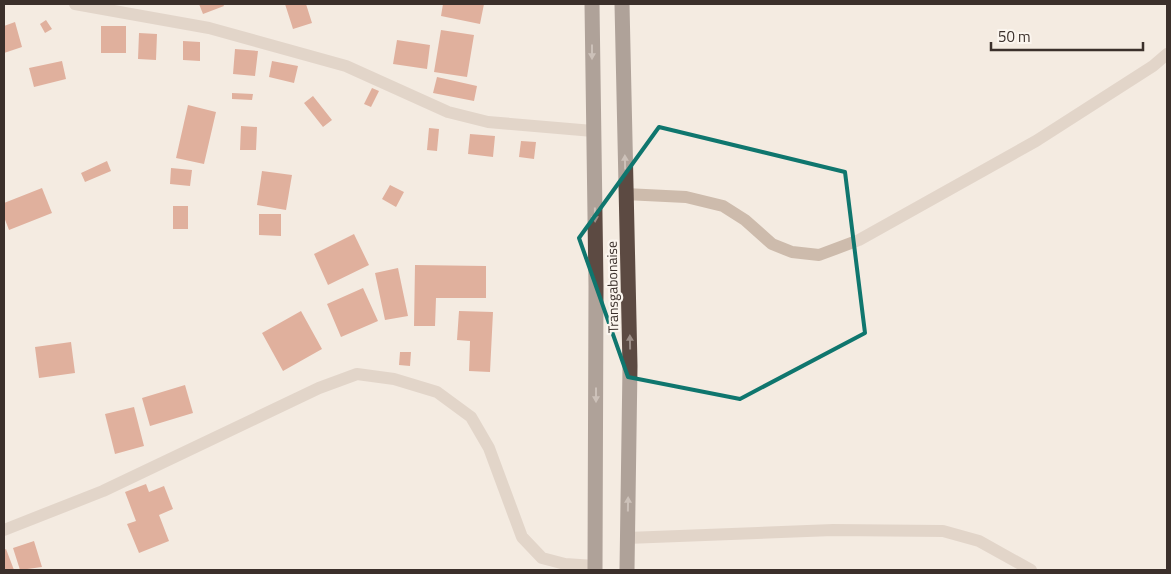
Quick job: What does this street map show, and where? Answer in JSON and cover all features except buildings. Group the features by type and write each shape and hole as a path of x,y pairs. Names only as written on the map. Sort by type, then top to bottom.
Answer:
{"highway":[{"name":"Transgabonaise","path":"592,4 596,286 595,568"},
{"name":"Transgabonaise","path":"622,4 630,366 627,570"}],"street":[{"path":"75,4 209,28 346,66 448,112 488,122 593,131"},
{"path":"626,194 686,197 723,206 745,220 772,244 792,252 819,255 859,240 1036,141 1153,66 1167,54"},
{"path":"4,530 103,492 319,388 357,374 394,378 437,392 471,417 489,448 522,537 542,558 565,564 595,568"},
{"path":"627,538 833,530 943,531 979,541 1031,570"}],"highlighted area":[{"path":"659,127 845,172 865,333 740,399 628,377 579,238"}]}
